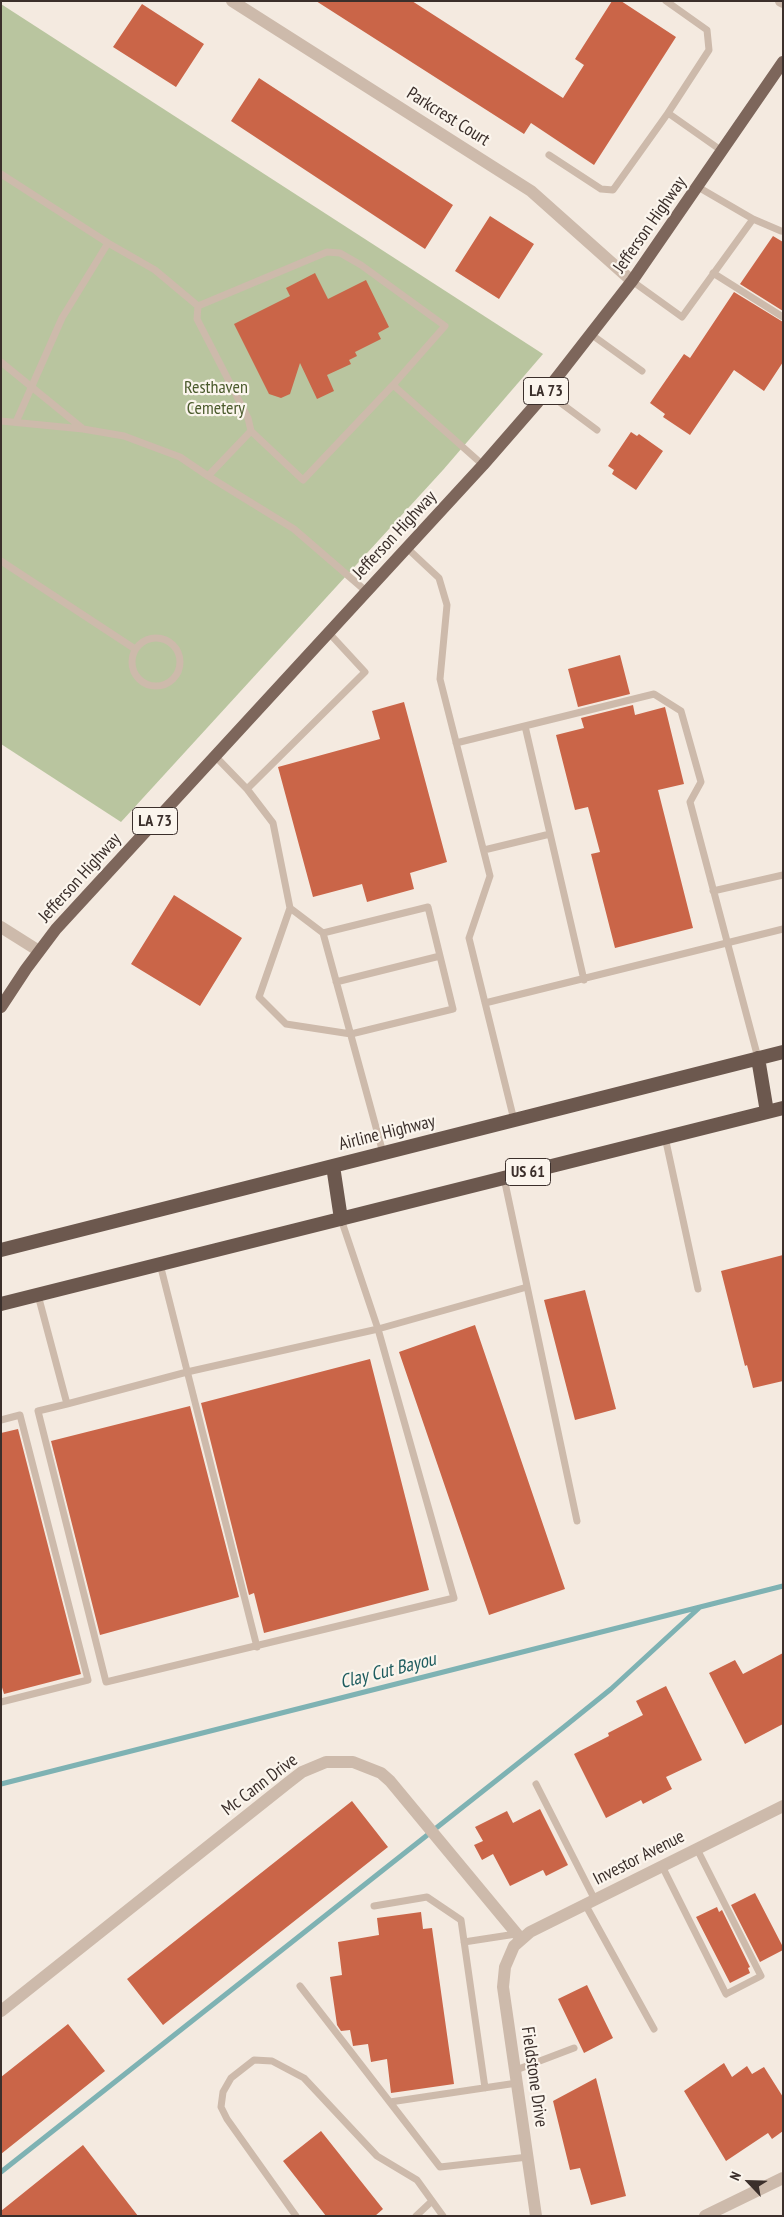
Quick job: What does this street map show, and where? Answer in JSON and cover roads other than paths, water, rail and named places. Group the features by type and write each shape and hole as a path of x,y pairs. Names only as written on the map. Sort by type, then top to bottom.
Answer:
{"highway":[{"name":"Airline Highway","path":"1,1250 783,1052"},
{"path":"758,1058 767,1112"},
{"name":"US 61","path":"1,1304 783,1108"},
{"path":"333,1166 341,1219"}],"main road":[{"name":"Jefferson Highway","path":"1,1007 39,951 77,905 367,592 483,465 546,392 632,282 783,62"}],"street":[{"name":"Parkcrest Court","path":"232,1 531,190 632,282"},
{"path":"1,928 39,951"},
{"name":"Mc Cann Drive","path":"1,2011 289,1782 316,1766 338,1761 353,1762 381,1772 390,1780 439,1839 517,1940"},
{"name":"Investor Avenue","path":"517,1940 783,1806"},
{"name":"Fieldstone Drive","path":"517,1940 505,1968 503,1987 536,2216"},
{"path":"705,2216 783,2178"}],"lane":[{"path":"549,155 601,189 613,190 668,113 709,50 707,30 666,1"},
{"path":"668,113 722,151"},
{"path":"1,174 108,243 156,270 198,306"},
{"path":"698,187 753,219 781,231"},
{"path":"632,282 682,317 753,219"},
{"path":"16,422 62,318 108,243"},
{"path":"327,252 340,253 361,265 446,326 303,480 251,431 248,418 197,319 198,306 327,252"},
{"path":"713,273 783,317"},
{"path":"592,335 642,371"},
{"path":"1,362 83,429"},
{"path":"393,384 483,465"},
{"path":"546,392 597,430"},
{"path":"1,421 83,429 124,436 180,457 294,530 367,592"},
{"path":"208,476 251,431"},
{"path":"407,548 439,578 447,605 440,679 490,876 469,938 514,1120"},
{"path":"1,561 135,649"},
{"path":"247,789 365,672 329,633"},
{"path":"156,638 171,643 179,657 178,672 173,679 159,686 144,683 133,672 132,656 135,649 148,639 156,638"},
{"path":"456,743 654,694 681,711 700,782 690,802 713,891 729,942 758,1058"},
{"path":"525,726 584,980"},
{"path":"215,756 247,789 273,824 290,908 259,997 286,1024 351,1034 453,1009 428,907 323,932"},
{"path":"484,850 550,834"},
{"path":"713,891 783,875"},
{"path":"290,908 323,932 383,1153"},
{"path":"485,1003 584,980 783,928"},
{"path":"336,982 440,956"},
{"path":"665,1137 698,1289"},
{"path":"504,1178 577,1521"},
{"path":"341,1219 378,1329 454,1598 106,1682 38,1412 187,1372 378,1329 527,1287"},
{"path":"160,1264 257,1647"},
{"path":"38,1295 67,1404"},
{"path":"1,1420 20,1415 88,1680 1,1702"},
{"path":"536,1784 590,1902 654,2029"},
{"path":"662,1866 726,1994 761,1976 697,1849"},
{"path":"374,1906 428,1897 461,1920 485,2088"},
{"path":"464,1942 517,1940"},
{"path":"300,1986 440,2168 528,2157"},
{"path":"516,2070 574,2048"},
{"path":"296,2216 226,2119 221,2107 223,2092 230,2078 254,2060 272,2061 304,2078 377,2156 417,2180 443,2216"},
{"path":"390,2102 518,2083"},
{"path":"416,2216 432,2201"}],"waterway":[{"name":"Clay Cut Bayou","path":"1,1784 783,1586"},
{"path":"1,2172 564,1727 611,1689 699,1608"}],"park label":[{"name":"Resthaven Cemetery","path":"216,398"}]}
